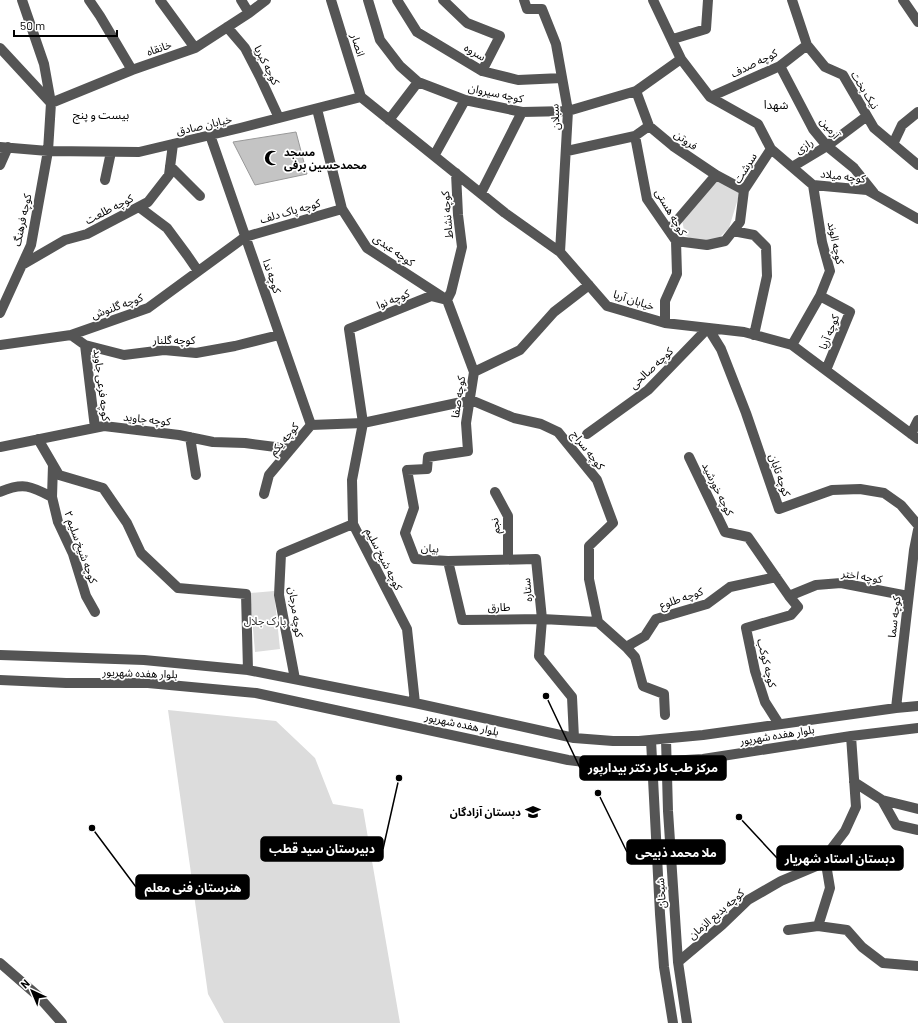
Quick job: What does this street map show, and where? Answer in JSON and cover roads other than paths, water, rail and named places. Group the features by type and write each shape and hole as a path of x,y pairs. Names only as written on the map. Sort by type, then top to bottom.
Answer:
{"street":[{"name":"کوچه فرهنگ","path":"0,313 31,245 48,152 52,103 44,64 22,0"},
{"path":"89,0 132,70"},
{"path":"160,0 195,48"},
{"path":"241,0 249,13"},
{"name":"خانقاه","path":"52,103 132,70 195,48 249,13 266,0"},
{"name":"انصار","path":"331,0 361,97"},
{"name":"کوچه سیروان","path":"368,0 380,40 400,66 418,82 465,100 522,112 568,112 636,91 681,59"},
{"name":"سروه","path":"397,0 417,32 482,71 518,80 562,78"},
{"path":"443,0 466,23 500,36 482,71"},
{"name":"سبلان","path":"524,0 527,9 542,9 556,44 568,112 567,151 560,252"},
{"path":"653,0 681,59 710,97 758,124 771,149"},
{"path":"672,39 706,29 708,0"},
{"name":"نیک بخت","path":"792,0 807,45 825,67 843,75 874,128 918,165"},
{"path":"903,0 918,22"},
{"name":"کوچه کبریا","path":"227,27 245,48 279,118"},
{"name":"کوچه صدف","path":"710,97 780,66 807,45"},
{"path":"0,48 52,103"},
{"name":"آرمین","path":"780,66 812,129 827,146 854,168 876,195"},
{"path":"389,120 418,82"},
{"name":"فروتن","path":"636,91 649,126 672,146 716,175 744,190"},
{"name":"خیابان صادق","path":"4,147 48,152 139,152 361,97"},
{"name":"خیابان آریا","path":"361,97 505,213 560,252 607,306 665,323 744,332 792,345 915,437"},
{"path":"434,156 465,100"},
{"name":"کوچه عبدی","path":"316,108 342,209 366,248 447,300"},
{"path":"481,193 522,112"},
{"path":"893,144 902,125 918,112"},
{"name":"رازی","path":"792,167 827,146 867,116"},
{"path":"567,151 635,136 649,126"},
{"name":"کوچه ندا","path":"210,135 311,426"},
{"name":"کوچه هستی","path":"635,136 647,198 676,241 677,274 665,301 665,323"},
{"name":"کوچه طلعت","path":"22,266 65,240 87,234 148,202 169,175 173,144"},
{"path":"0,165 4,147"},
{"name":"کوچه میلاد","path":"771,149 813,185 867,190 918,219"},
{"name":"سرشت","path":"676,241 707,245 725,241 740,222 744,190 771,149"},
{"path":"105,180 111,152"},
{"path":"170,166 200,196"},
{"name":"کوچه نشاط","path":"447,300 451,292 462,247 458,215 456,173"},
{"path":"669,230 716,175"},
{"name":"کوچه الوند","path":"792,345 820,296 830,271 822,242 813,185"},
{"path":"139,207 167,228 198,271"},
{"name":"کوچه پاک دلف","path":"245,237 342,209"},
{"path":"733,231 754,235 766,247 767,276 754,335"},
{"name":"کوچه گلنوش","path":"0,345 71,335 148,308 245,237"},
{"name":"کوچه صفا","path":"407,470 427,469 428,458 468,451 466,423 471,400 474,372 520,350 554,312 589,285"},
{"name":"کوچه نوا","path":"349,329 431,296 447,300"},
{"name":"کوچه آریا","path":"820,296 850,312 826,370"},
{"path":"447,300 474,372"},
{"name":"کوچه صالحی","path":"587,434 648,390 708,328"},
{"name":"کوچه تابان","path":"708,328 721,349 746,413 779,509 832,490 860,489 884,493 900,505 918,525"},
{"name":"کوچه شیخ سلیم","path":"349,329 363,423 352,480 353,524 406,629 415,703"},
{"name":"کوچه گلنار","path":"71,335 85,345 124,355 164,350 196,353 235,346 279,335"},
{"name":"کوچه فرعی جاوید","path":"85,345 95,428"},
{"path":"363,423 471,400"},
{"name":"کوچه سراج","path":"471,400 514,418 541,424 558,432 597,480 613,523 589,546 589,579 598,622"},
{"path":"915,437 918,420"},
{"name":"کوچه یکم","path":"264,494 270,476 311,426 363,423"},
{"name":"کوچه جاوید","path":"0,447 104,426 190,437 213,442 245,443 291,449"},
{"path":"190,437 196,475"},
{"path":"38,439 59,475 103,488 127,523 141,553 178,588 246,594 248,670"},
{"name":"کوچه خورشید","path":"689,457 725,532 748,537 789,596"},
{"name":"کوچه شیخ سلیم ۲","path":"53,465 52,497 58,522 72,554 86,596 95,612"},
{"name":"بیان","path":"407,470 414,508 405,533 415,559 448,561 536,558"},
{"path":"0,492 14,486 32,487 52,497"},
{"name":"نجم","path":"495,492 508,516 508,559"},
{"name":"کوچه مرجان","path":"295,679 279,595 281,554 353,524"},
{"name":"کوچه سما","path":"896,708 908,596 915,567 918,530"},
{"name":"ستاره","path":"536,558 542,618 539,656 572,697 574,738"},
{"name":"طارق","path":"448,561 462,620 542,618 598,622"},
{"name":"کوچه طلوع","path":"626,647 645,636 656,619 707,604 730,587 776,577"},
{"name":"کوچه اختر","path":"789,596 816,585 840,583 908,596"},
{"name":"کوچه کوکب","path":"779,724 765,702 755,671 746,628 791,615 798,607 789,596"},
{"path":"598,622 635,657 643,686 664,694 665,715"},
{"name":"بلوار هفده شهریور","path":"0,655 144,660 248,670 415,703 574,738 613,741 666,739 918,706"},
{"name":"بلوار هفده شهریور","path":"0,680 66,683 148,683 256,693 568,760 609,765 703,758 851,736 918,728"},
{"name":"کوچه بدیع الزمان","path":"678,962 722,925 748,900 782,881 819,865 845,831 856,807 851,736"},
{"name":"شیخان","path":"666,739 668,811 678,962 687,1023"},
{"name":"شیخان","path":"651,740 660,914 664,967 672,1023"},
{"path":"854,782 882,800 918,809"},
{"path":"882,800 896,825 918,830"},
{"path":"818,926 830,888 824,858"},
{"path":"788,930 818,926 847,930 862,948 883,963 918,966"},
{"path":"0,963 38,996 62,1023"}],"place":[{"name":"مسجد محمدحسین برفی","path":"272,158"},
{"name":"مرکز طب کار دکتر بیدارپور","path":"546,696"},
{"name":"دبیرستان سید قطب","path":"399,778"},
{"name":"ملا محمد ذبیحی","path":"598,793"},
{"name":"دبستان آزادگان","path":"533,812"},
{"name":"دبستان استاد شهریار","path":"739,817"},
{"name":"هنرستان فنی معلم","path":"92,828"}],"district":[{"name":"شهدا","path":"776,105"},
{"name":"بیست و پنج","path":"101,115"}],"park label":[{"name":"پارک جلال","path":"265,621"}]}
